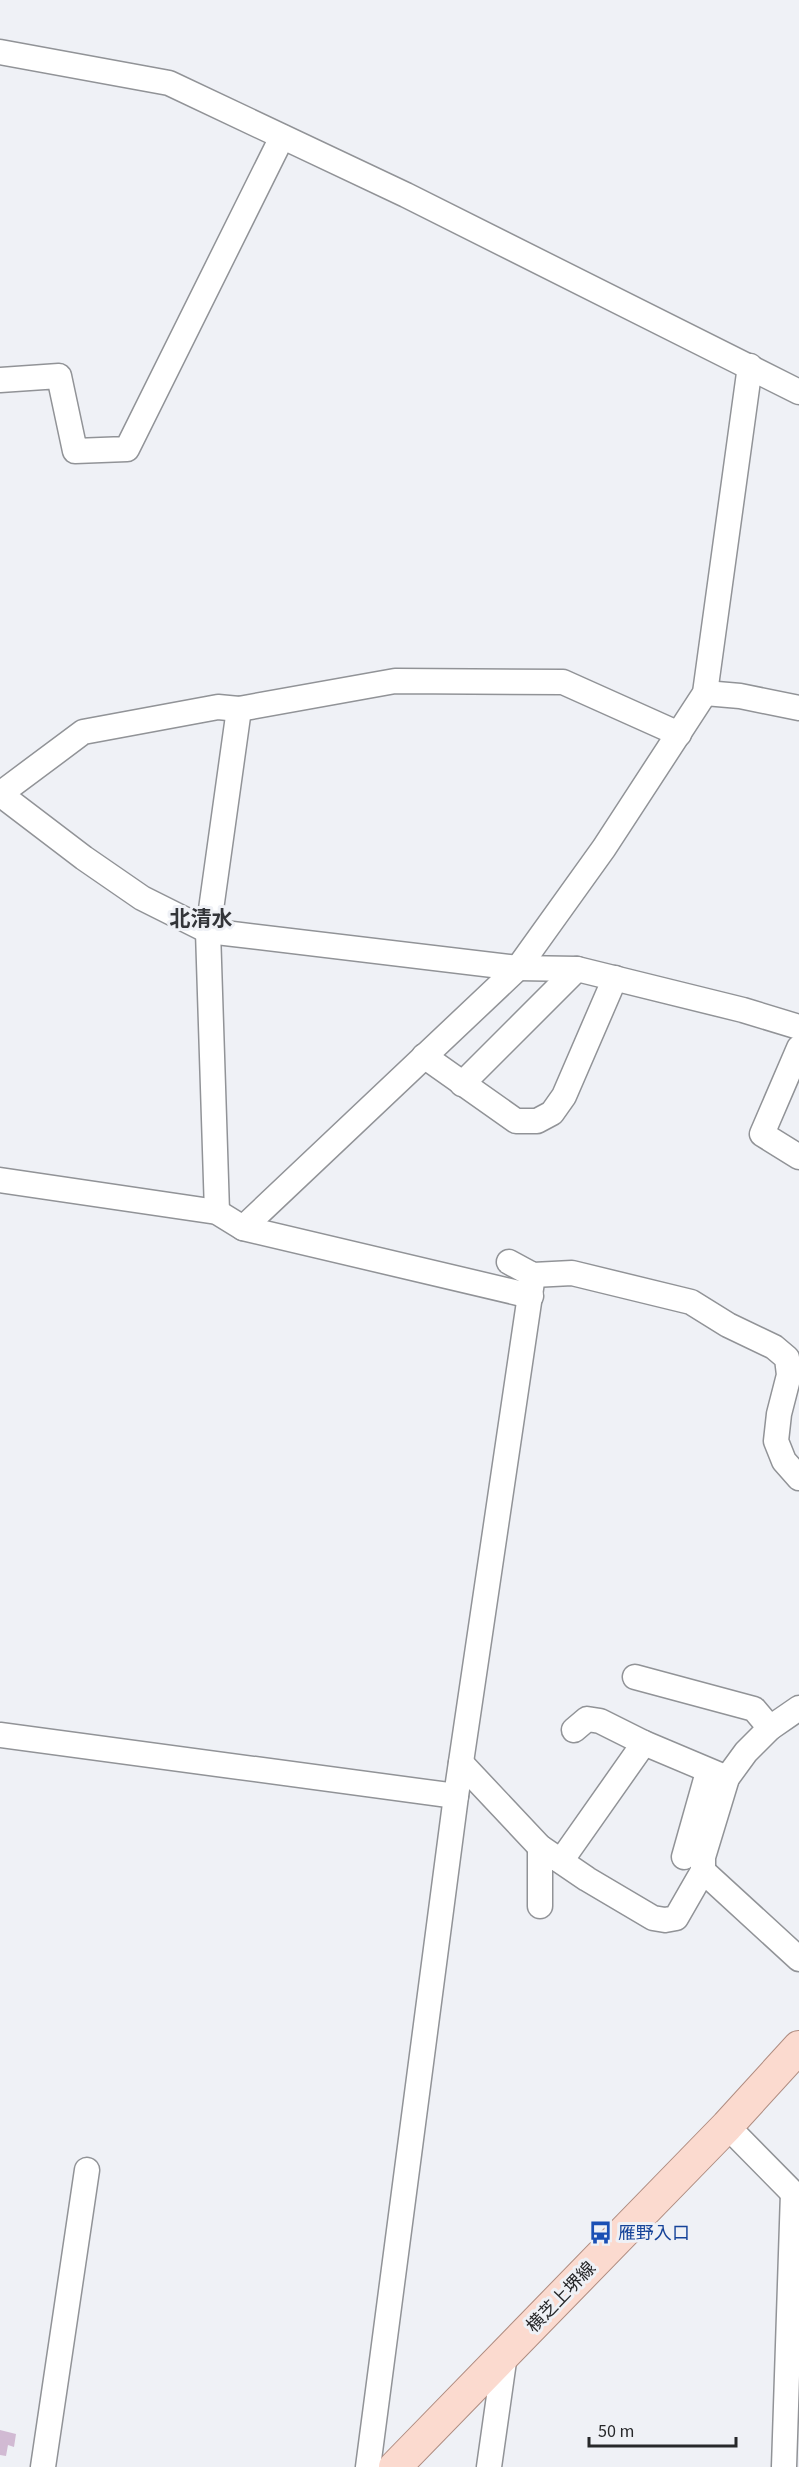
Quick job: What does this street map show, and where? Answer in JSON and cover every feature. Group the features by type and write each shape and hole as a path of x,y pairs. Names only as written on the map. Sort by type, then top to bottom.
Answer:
{"main road":[{"name":"横芝上堺線","path":"395,2467 727,2126 799,2047"}],"street":[{"path":"0,52 168,83 406,195 799,392"},
{"path":"0,380 59,376 75,451 127,448 282,137"},
{"path":"243,1228 518,968 604,848 705,693 750,366"},
{"path":"680,734 563,682 395,681 239,709 218,707 83,732 0,794 84,858 142,898 208,931 518,968 577,969 743,1010 799,1027"},
{"path":"705,693 740,696 799,708"},
{"path":"217,1212 208,931 239,709"},
{"path":"462,1084 577,969"},
{"path":"424,1056 516,1120 537,1120 552,1113 564,1096 615,978"},
{"path":"799,1048 762,1134 799,1157"},
{"path":"0,1180 217,1212 243,1228 532,1285 572,1273 691,1302 728,1325 774,1347 787,1358 789,1375 779,1414 776,1441 784,1461 799,1478"},
{"path":"509,1262 532,1285"},
{"path":"368,2467 456,1796 532,1285"},
{"path":"636,1677 754,1709 770,1728"},
{"path":"461,1763 540,1847 653,1917 665,1920 676,1918 693,1864 703,1857 718,1775 770,1728 799,1708"},
{"path":"574,1730 587,1719 600,1721 718,1775"},
{"path":"0,1735 456,1796"},
{"path":"561,1861 644,1743"},
{"path":"540,1847 540,1906"},
{"path":"693,1864 799,1959"},
{"path":"727,2126 796,2194 784,2467"},
{"path":"43,2467 87,2170"},
{"path":"489,2467 505,2354"}],"building":[{"path":"0,2430 16,2434 14,2447 8,2445 6,2456 0,2455"}],"place":[{"name":"雁野入口","path":"600,2233"}],"district":[{"name":"北清水","path":"201,919"}]}
